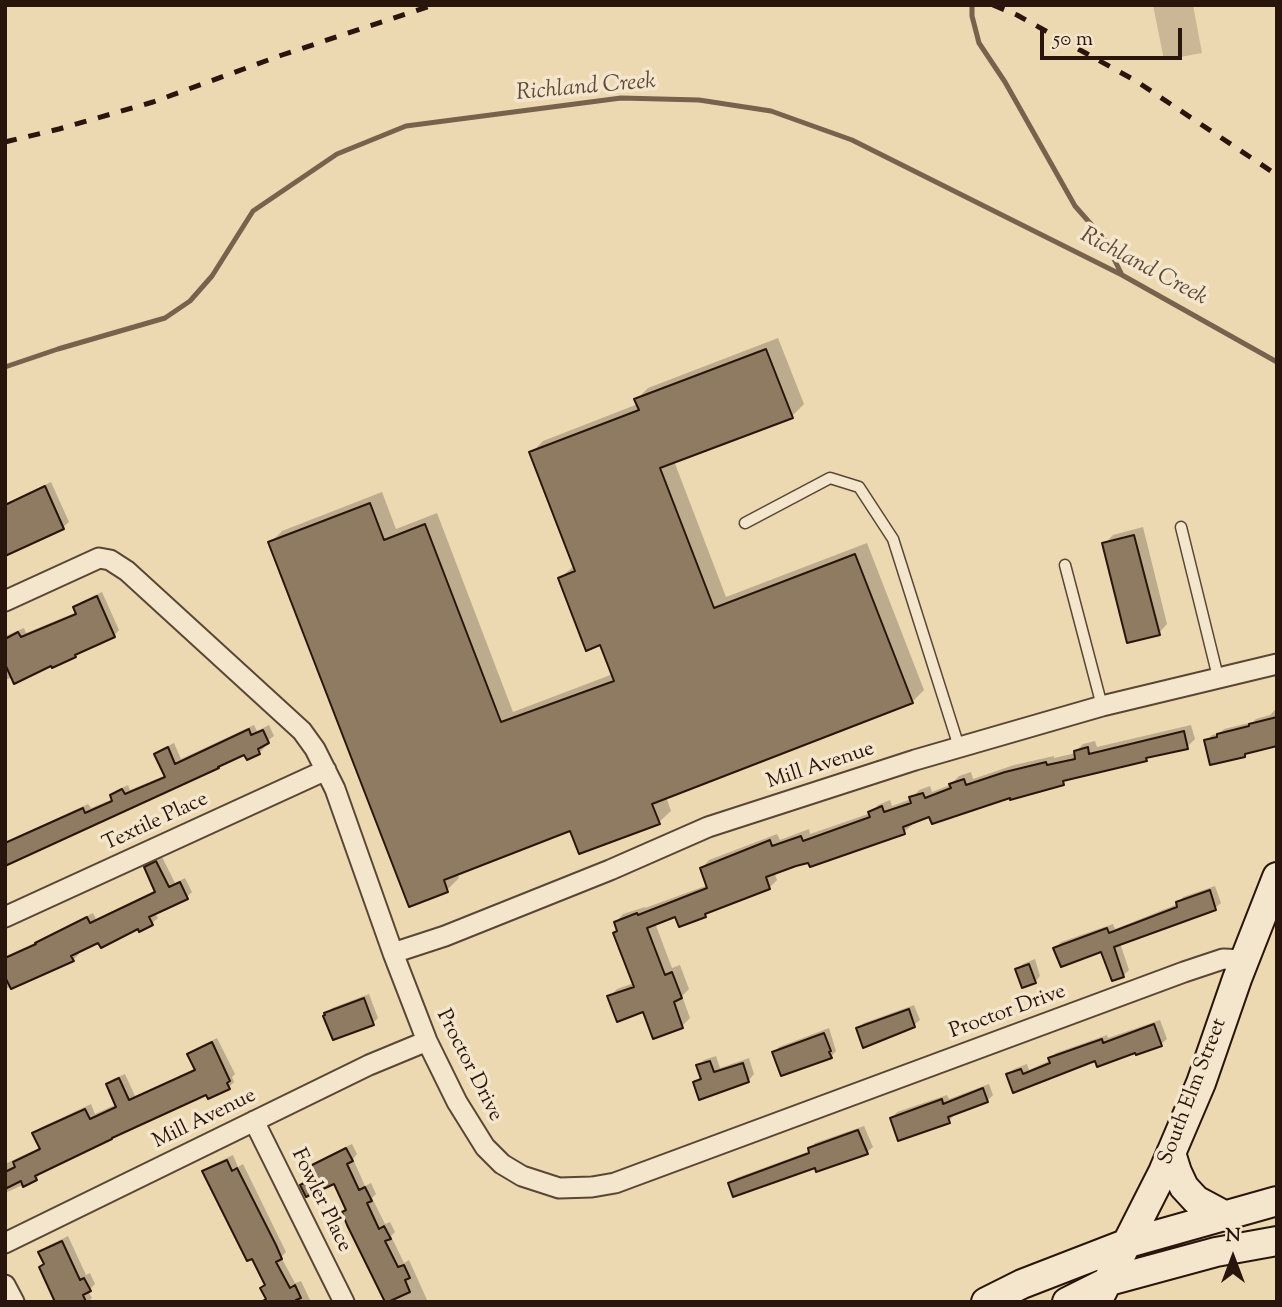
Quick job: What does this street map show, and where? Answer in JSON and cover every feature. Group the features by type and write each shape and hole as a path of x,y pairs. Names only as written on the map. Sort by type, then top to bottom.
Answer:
{"main road":[{"name":"South Elm Street","path":"1103,1292 1171,1153 1201,1083 1237,979 1277,877"},
{"path":"1171,1153 1184,1186 1196,1200 1224,1215"},
{"path":"986,1302 1021,1284 1128,1243 1277,1201"},
{"path":"1067,1302 1216,1252 1277,1241"}],"street":[{"name":"Proctor Drive","path":"5,601 99,558 110,560 127,571 302,732 315,749 335,789 427,1041 457,1102 485,1147 502,1164 522,1177 559,1188 592,1188 615,1183 1184,972 1223,959 1245,960"},
{"name":"Mill Avenue","path":"393,953 508,911 708,827 959,747 1102,706 1277,664"},
{"name":"Textile Place","path":"5,917 326,770"},
{"name":"Mill Avenue","path":"5,1243 369,1065 427,1041"},
{"name":"Fowler Place","path":"254,1121 344,1302"},
{"path":"5,1285 13,1302"}],"lane":[{"path":"745,523 830,478 859,486 892,539 959,747"},
{"path":"1181,527 1218,677"},
{"path":"1065,565 1102,706"}],"shaded area":[{"path":"1153,5 1193,5 1202,53 1164,60"}],"building":[{"path":"766,349 793,418 660,468 714,608 855,554 913,703 652,804 660,824 579,854 570,831 444,880 448,892 409,907 268,542 370,503 384,540 425,524 501,722 614,681 600,645 586,651 558,578 575,571 529,452 639,410 634,399"},
{"path":"45,486 64,529 5,556 5,505"},
{"path":"1134,535 1160,635 1127,643 1102,543"},
{"path":"97,596 115,637 14,684 5,664 5,639 18,632 21,637 76,614 73,607"},
{"path":"1277,717 1277,746 1210,765 1204,740"},
{"path":"249,729 251,735 263,730 269,743 258,749 260,754 247,760 244,755 5,866 5,843 83,808 85,813 112,801 110,795 122,789 125,794 165,777 154,754 168,747 175,764"},
{"path":"1184,731 1188,749 1063,781 1064,785 1010,798 932,824 929,817 903,827 905,834 810,867 808,863 766,877 770,889 705,914 706,917 679,927 675,917 647,928 665,975 672,972 682,998 674,1002 683,1028 653,1039 643,1012 617,1022 607,996 634,987 613,933 617,931 614,922 707,888 700,868 770,840 772,846 801,836 803,841 870,817 868,812 882,806 884,812 911,803 909,797 923,793 925,798 951,788 949,784 964,779 966,785 1046,762 1047,765 1075,759 1074,751 1088,747 1089,754"},
{"path":"156,861 169,887 180,882 188,899 149,917 153,925 139,932 138,929 101,948 98,943 71,956 74,961 11,989 5,977 5,958 87,917 90,923 155,892 144,867"},
{"path":"1210,890 1216,910 1114,947 1124,977 1112,981 1101,952 1061,967 1053,948 1107,928 1109,933 1177,907 1176,902"},
{"path":"1029,964 1036,983 1022,988 1015,969"},
{"path":"364,998 374,1025 333,1040 324,1013"},
{"path":"909,1009 915,1027 863,1048 856,1028"},
{"path":"1154,1024 1162,1046 1097,1067 1095,1061 1013,1093 1006,1074 1021,1069 1023,1074 1050,1063 1048,1058 1102,1039 1103,1043"},
{"path":"824,1033 832,1058 781,1076 772,1052"},
{"path":"212,1042 230,1081 227,1083 230,1089 208,1099 206,1095 112,1138 35,1176 37,1180 23,1187 21,1181 5,1189 5,1172 15,1167 13,1162 40,1149 32,1133 85,1109 90,1119 116,1107 106,1084 119,1078 129,1100 195,1070 187,1054"},
{"path":"710,1061 714,1072 743,1063 749,1082 699,1100 693,1082 701,1079 696,1065"},
{"path":"983,1088 988,1102 948,1117 950,1123 898,1141 890,1118 942,1099 943,1104"},
{"path":"858,1130 868,1154 816,1172 815,1168 733,1197 728,1183 809,1153 808,1148"},
{"path":"346,1148 353,1161 347,1164 359,1190 365,1187 372,1201 367,1203 379,1229 384,1226 391,1239 385,1241 398,1267 404,1265 410,1278 405,1280 410,1292 388,1302 385,1302 347,1225 342,1212 346,1210 334,1184 306,1197 300,1185 314,1178 308,1167"},
{"path":"227,1160 232,1171 237,1168 276,1245 282,1259 276,1262 290,1288 295,1285 301,1298 296,1300 297,1302 261,1302 266,1299 260,1288 265,1285 252,1259 247,1261 202,1171"},
{"path":"62,1241 80,1280 84,1278 91,1291 83,1295 86,1302 55,1302 39,1267 44,1264 38,1252"}],"waterway":[{"path":"972,5 979,43 1005,82 1075,206 1104,239 1122,275"},
{"name":"Richland Creek","path":"5,367 165,318 190,301 212,276 253,211 337,154 406,126 621,98 699,100 771,111 852,140 1122,275 1277,362"}],"railway":[{"path":"5,142 153,102 282,55 433,5"},
{"path":"993,5 1017,15 1136,81 1277,175"}]}
